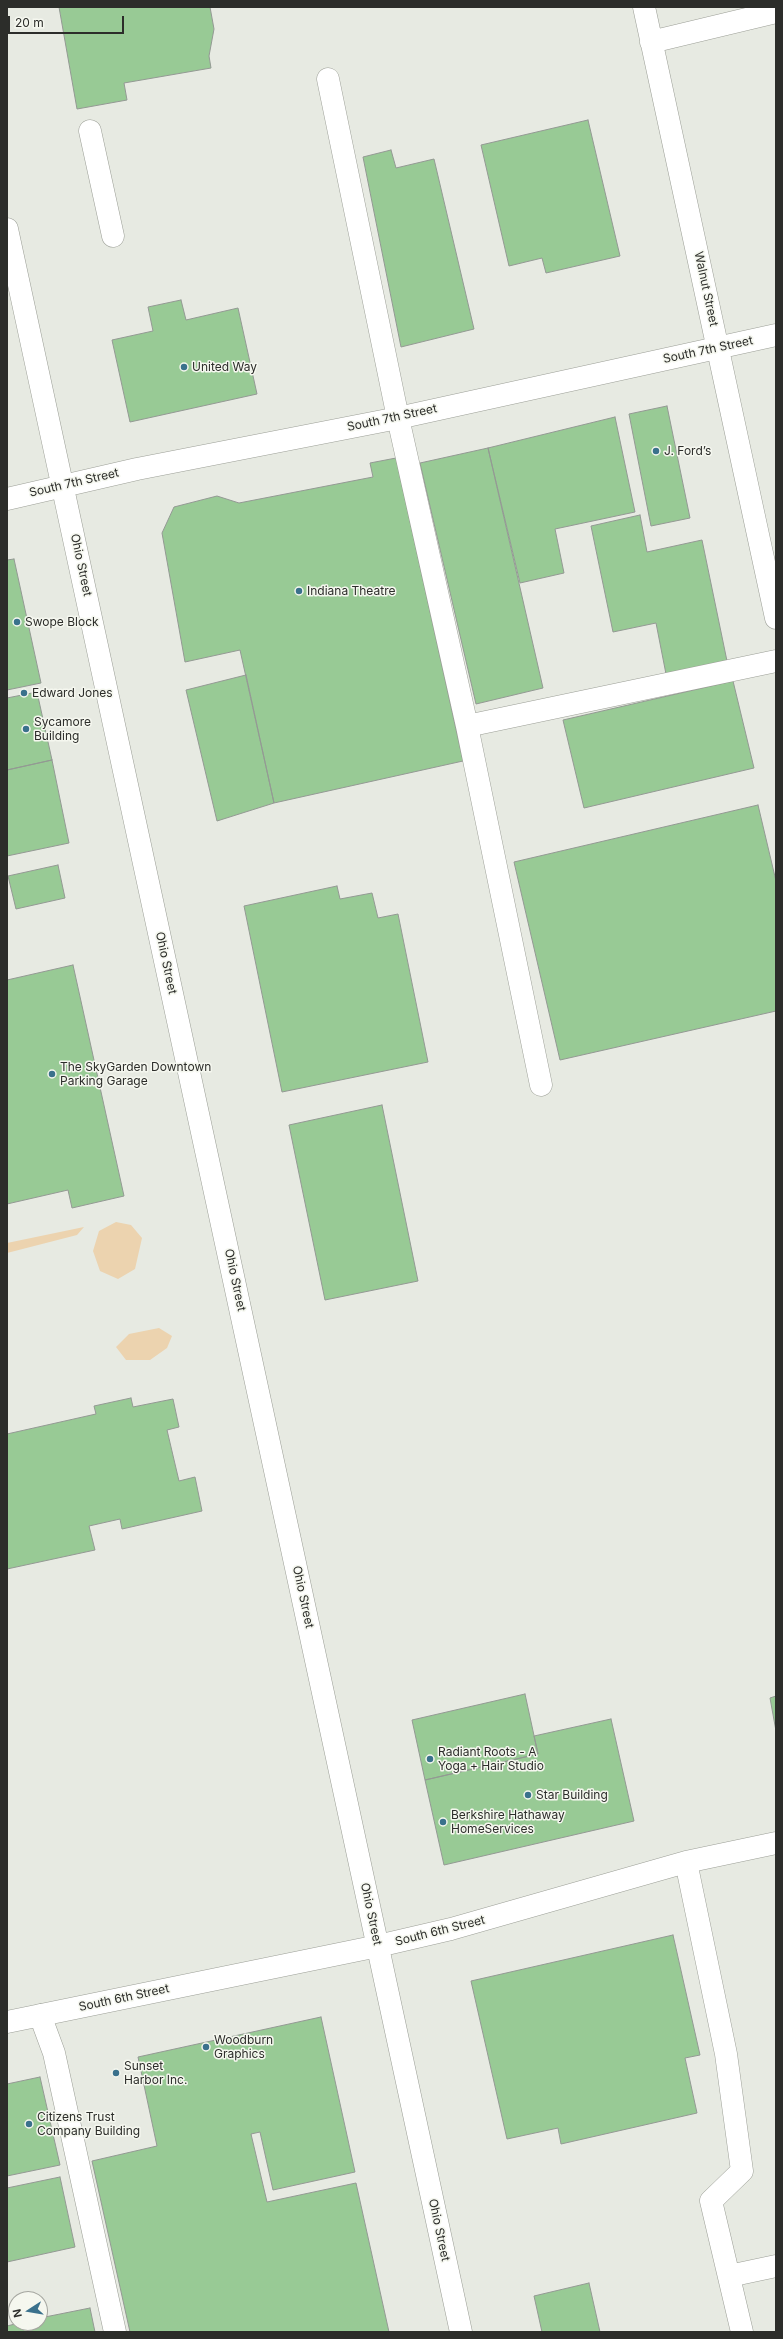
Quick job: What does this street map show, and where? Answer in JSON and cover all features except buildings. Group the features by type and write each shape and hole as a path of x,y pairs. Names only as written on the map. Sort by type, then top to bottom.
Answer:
{"main road":[{"name":"Walnut Street","path":"644,7 776,618"},
{"path":"652,42 776,12"},
{"path":"328,79 398,418 467,726 542,1085"},
{"path":"90,131 113,236"},
{"name":"Ohio Street","path":"7,229 64,486 460,2332"},
{"name":"South 7th Street","path":"7,499 137,469 398,418 776,335"},
{"path":"467,726 776,661"},
{"name":"South 6th Street","path":"7,2022 378,1946 451,1929 686,1862 776,1843"},
{"path":"686,1862 726,2054 742,2171 711,2201 742,2332"},
{"path":"40,2016 54,2053 114,2332"},
{"path":"729,2276 776,2266"}],"shaded area":[{"path":"116,1222 131,1225 142,1238 135,1269 118,1279 100,1271 93,1251 99,1231"},
{"path":"84,1227 77,1235 7,1253 7,1243"},
{"path":"159,1328 172,1336 167,1348 150,1360 126,1360 116,1347 129,1334"}],"place":[{"name":"United Way","path":"184,367"},
{"name":"J. Ford’s","path":"656,451"},
{"name":"Indiana Theatre","path":"299,591"},
{"name":"Swope Block","path":"17,622"},
{"name":"Edward Jones","path":"24,693"},
{"name":"Sycamore Building","path":"26,729"},
{"name":"The SkyGarden Downtown Parking Garage","path":"52,1074"},
{"name":"Radiant Roots - A Yoga + Hair Studio","path":"430,1759"},
{"name":"Star Building","path":"528,1795"},
{"name":"Berkshire Hathaway HomeServices","path":"443,1822"},
{"name":"Woodburn Graphics","path":"206,2047"},
{"name":"Sunset Harbor Inc.","path":"116,2073"},
{"name":"Citizens Trust Company Building","path":"29,2124"}]}
